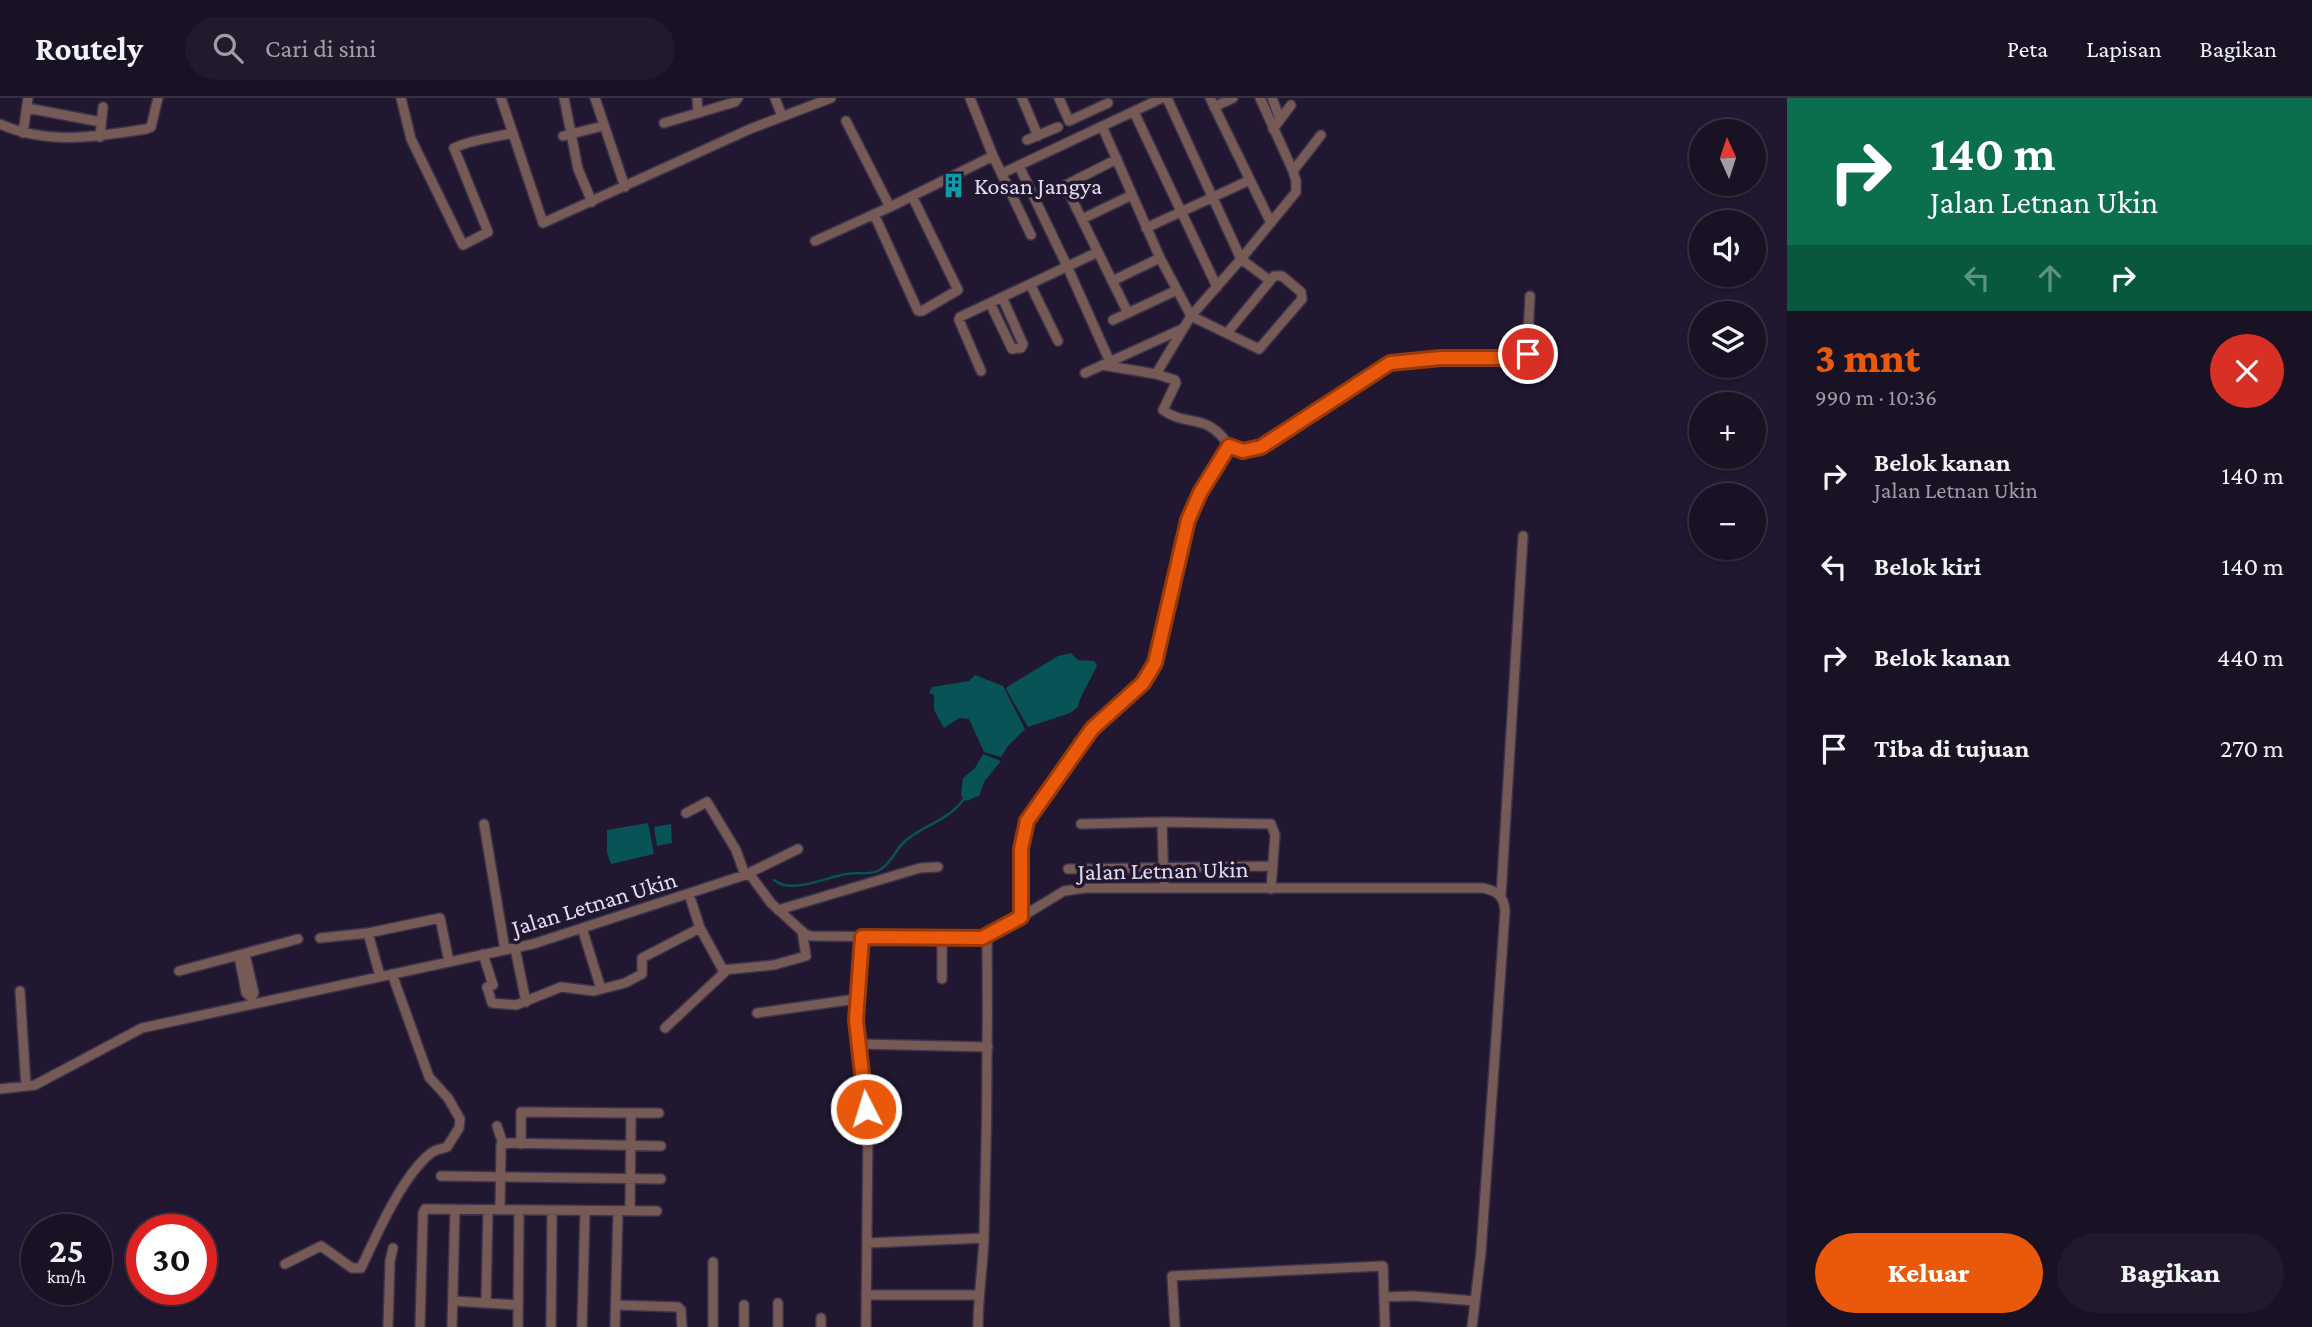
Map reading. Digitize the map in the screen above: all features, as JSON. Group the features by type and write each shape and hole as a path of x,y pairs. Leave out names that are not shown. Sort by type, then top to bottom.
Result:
{"street":[{"path":"0,124 23,133 50,137 100,137 149,128 158,98"},
{"path":"401,98 411,139 463,245 488,232 454,148 470,141 513,133"},
{"path":"501,98 542,223 782,116 831,98"},
{"path":"564,98 567,135 592,202"},
{"path":"595,98 625,187"},
{"path":"696,98 698,113"},
{"path":"664,123 736,102 738,98"},
{"path":"775,98 782,116"},
{"path":"970,98 993,156 1031,235"},
{"path":"1023,98 1038,136"},
{"path":"1059,98 1069,121 1108,103"},
{"path":"1004,172 1165,98 1241,259 1269,280"},
{"path":"1233,98 1212,103 1271,223"},
{"path":"1156,374 1191,316 1296,192 1293,171 1259,98"},
{"path":"1272,98 1280,119"},
{"path":"23,133 27,103 101,122"},
{"path":"1273,129 1292,105"},
{"path":"100,137 103,107"},
{"path":"1133,111 1217,288"},
{"path":"846,121 890,207"},
{"path":"567,135 603,126"},
{"path":"1102,126 1160,258 1191,316 1256,349 1261,348 1302,299 1301,292 1283,276 1276,275 1269,280 1227,334"},
{"path":"1027,140 1058,127"},
{"path":"1293,171 1321,135"},
{"path":"815,241 993,156"},
{"path":"1054,191 1117,159"},
{"path":"1018,166 1067,266 1106,364"},
{"path":"1146,228 1250,180"},
{"path":"1065,185 1128,313"},
{"path":"1082,219 1132,195"},
{"path":"874,214 918,311 922,312 958,290 912,196"},
{"path":"981,370 959,318 1098,252"},
{"path":"1112,281 1160,258"},
{"path":"1030,284 1058,341"},
{"path":"1113,320 1177,290"},
{"path":"1106,364 1156,374 1177,382 1163,410 1173,416 1203,422 1224,438 1229,446 1243,451 1261,447 1392,362 1441,358 1527,357 1530,296"},
{"path":"990,303 1012,349 1021,348 1023,344 1002,298"},
{"path":"1085,373 1183,328"},
{"path":"1021,917 1021,849 1027,821 1092,729 1148,677 1155,663 1188,520 1200,493 1229,446"},
{"path":"1472,1327 1481,1252 1504,924 1504,903 1501,896 1523,536"},
{"path":"665,1028 726,971 774,965 806,956 802,931 778,910 751,876 745,875 736,850 707,802 686,813"},
{"path":"1162,822 1164,887"},
{"path":"484,824 510,949 526,1002"},
{"path":"1081,824 1270,824 1275,835 1271,889"},
{"name":"Jalan Letnan Ukin","path":"0,1089 40,1083 142,1028 252,1000 510,949 745,875 798,849"},
{"path":"1068,869 1273,866"},
{"path":"778,910 920,869 938,867"},
{"name":"Jalan Letnan Ukin","path":"802,931 811,936 987,936 1068,890 1164,887 1483,888 1501,896"},
{"path":"689,894 700,928 726,971"},
{"path":"320,938 368,933 440,918 449,962"},
{"path":"582,928 601,989"},
{"path":"483,954 493,985 487,987 492,1003 516,1005 561,988 581,991 601,989 632,980 644,971 642,958 700,928"},
{"path":"368,933 380,976"},
{"path":"978,1327 978,1295 984,1238 988,1047 987,936"},
{"path":"862,937 856,999 868,1130 866,1327"},
{"path":"942,938 942,979"},
{"path":"178,971 298,939"},
{"path":"242,955 246,993 252,1000"},
{"path":"285,1264 321,1246 352,1268 361,1268 382,1225 409,1181 433,1152 447,1147 459,1128 460,1119 455,1108 429,1077 392,974"},
{"path":"20,991 26,1086"},
{"path":"757,1013 856,999"},
{"path":"860,1044 988,1047"},
{"path":"521,1144 521,1112 659,1113"},
{"path":"630,1211 631,1113"},
{"path":"497,1126 503,1144 500,1209"},
{"path":"501,1145 661,1146"},
{"path":"441,1176 661,1179"},
{"path":"420,1327 423,1213 428,1208 657,1211"},
{"path":"452,1327 455,1209"},
{"path":"486,1303 488,1210"},
{"path":"518,1327 519,1210"},
{"path":"551,1327 552,1210"},
{"path":"582,1327 584,1211"},
{"path":"615,1327 618,1211"},
{"path":"867,1242 984,1238"},
{"path":"388,1327 390,1261 393,1248"},
{"path":"713,1262 713,1327"},
{"path":"1175,1327 1172,1276 1383,1266 1385,1327"},
{"path":"866,1295 978,1295"},
{"path":"1384,1297 1414,1296 1475,1301"},
{"path":"454,1301 517,1305"},
{"path":"778,1303 778,1327"},
{"path":"616,1305 678,1307 681,1310 682,1327"},
{"path":"744,1305 744,1327"}],"shaded area":[{"path":"1071,653 1078,660 1094,661 1097,665 1078,707 1070,713 1028,727 1007,687 1058,656"},
{"path":"975,675 1003,686 1025,729 1001,757 984,752 969,719 959,718 944,728 934,710 934,695 929,693 932,687 969,681"},
{"path":"983,754 1001,761 984,782 979,796 966,801 961,796 963,778 975,768"},
{"path":"648,823 654,854 611,864 607,853 607,830"},
{"path":"671,824 672,843 657,846 654,827"}],"waterway":[{"path":"774,880 790,886 846,874 878,871 910,837 949,814 964,799"}],"place":[{"name":"Kosan Jangya","path":"954,185"}],"route":[{"path":"866,1109 856,1020 862,937 982,938 1021,917 1021,849 1027,821 1092,729 1148,677 1155,663 1188,520 1200,493 1229,446 1243,451 1261,447 1392,362 1441,358 1524,358 1528,354"}]}
